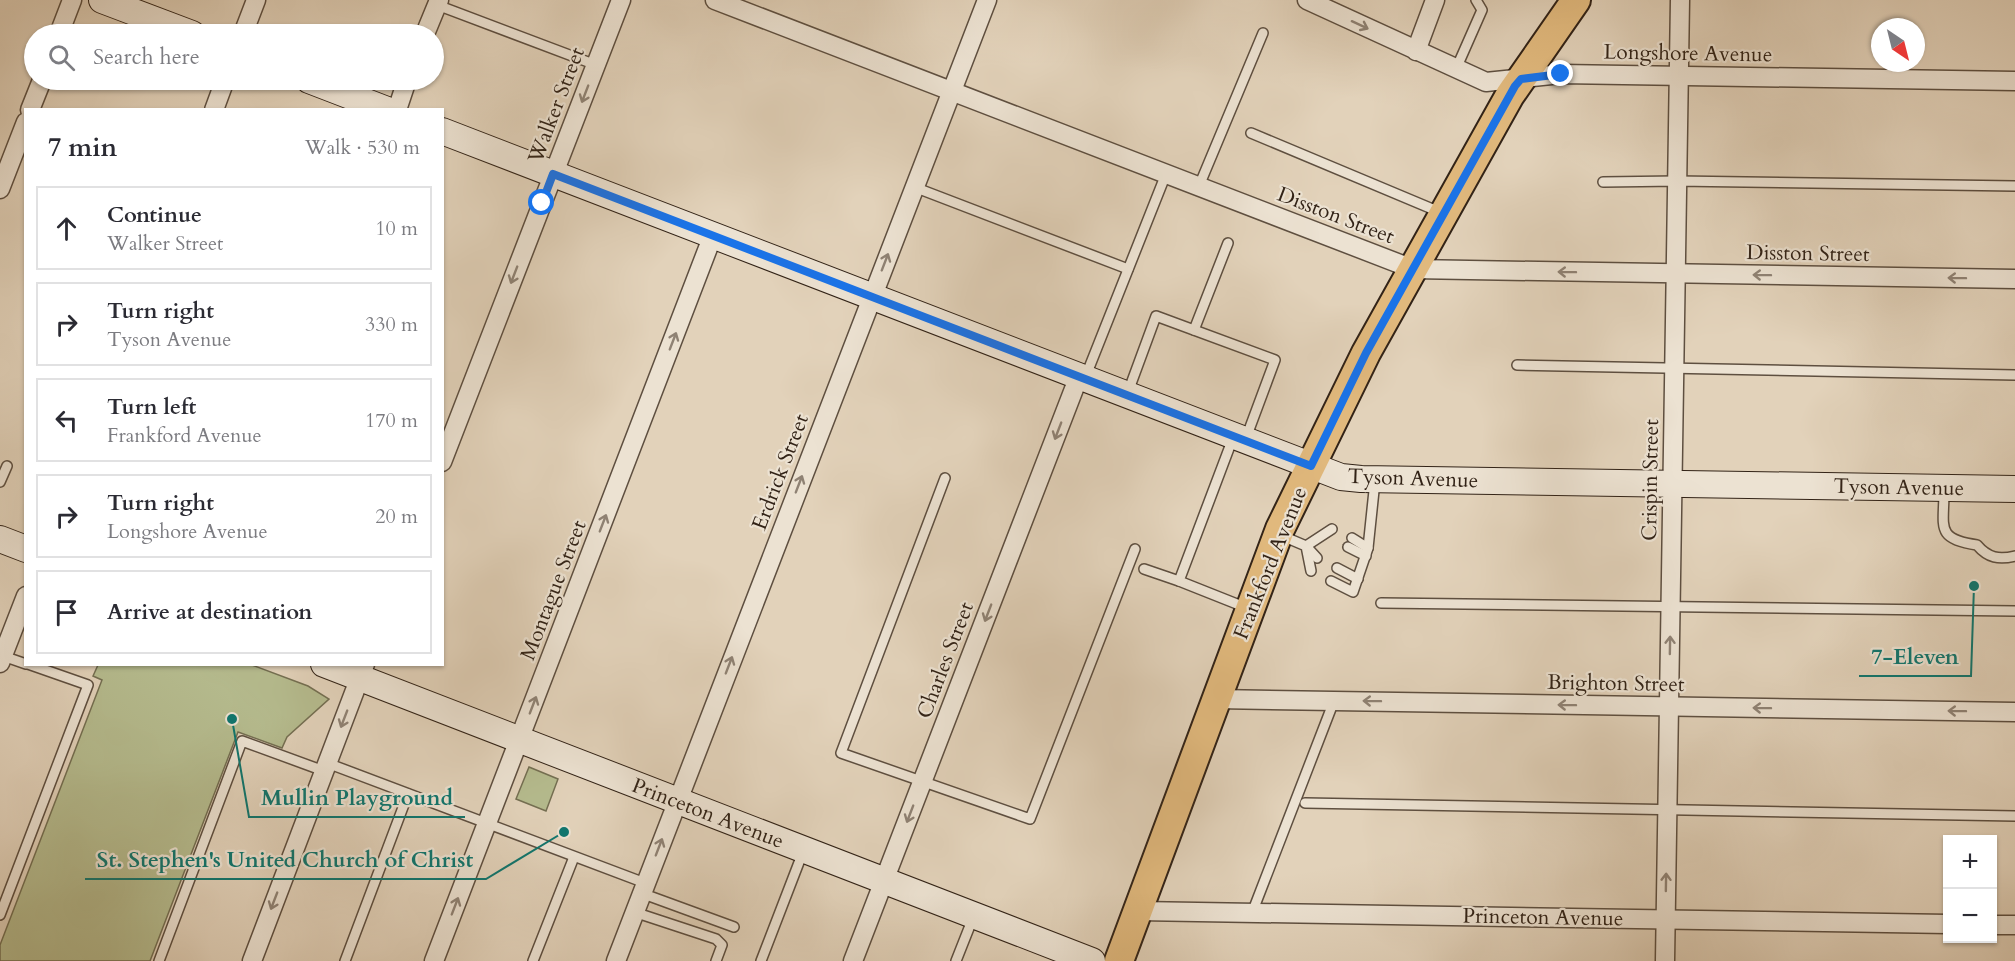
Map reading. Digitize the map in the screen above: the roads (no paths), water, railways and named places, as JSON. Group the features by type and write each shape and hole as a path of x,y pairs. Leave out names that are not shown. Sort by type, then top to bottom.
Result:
{"main road":[{"name":"Frankford Avenue","path":"1119,961 1278,534 1366,353 1521,79 1576,0"}],"street":[{"path":"63,24 72,0"},
{"path":"102,0 166,24"},
{"path":"247,24 256,0"},
{"name":"Walker Street","path":"444,457 621,0"},
{"name":"Disston Street","path":"715,0 1413,269 2015,279"},
{"name":"Erdrick Street","path":"616,961 987,0"},
{"name":"Longshore Avenue","path":"1307,0 1486,82 1561,74 2015,81"},
{"path":"1416,51 1435,0"},
{"name":"Crispin Street","path":"1665,961 1680,0"},
{"path":"429,24 438,2"},
{"path":"31,108 38,90"},
{"path":"215,108 221,90"},
{"path":"335,90 382,108"},
{"path":"398,108 404,90"},
{"path":"0,189 24,127"},
{"name":"Tyson Avenue","path":"444,132 1341,477 2015,489"},
{"name":"Montague Street","path":"434,961 713,235"},
{"name":"Charles Street","path":"853,961 1082,377"},
{"path":"0,539 24,548"},
{"path":"1,658 24,602"},
{"name":"Princeton Avenue","path":"335,666 362,671 520,739 974,915 1059,955 1092,961"},
{"path":"252,961 362,671"},
{"name":"Brighton Street","path":"1216,699 2015,712"},
{"name":"Princeton Avenue","path":"1138,911 1943,924"},
{"path":"1997,925 2015,925"}],"lane":[{"path":"1456,69 1482,10 1476,0"},
{"path":"438,2 596,65"},
{"path":"1199,186 1263,33"},
{"path":"1251,133 1444,214"},
{"path":"1082,377 1166,174"},
{"path":"1603,182 2015,186"},
{"path":"914,187 1128,269"},
{"path":"1194,330 1228,243"},
{"path":"1126,395 1156,316 1275,360 1239,438 1179,581"},
{"path":"1517,365 2015,375"},
{"path":"0,482 7,466"},
{"path":"945,478 841,753 1030,819 1135,549"},
{"path":"1331,581 1353,592 1367,552 1375,479"},
{"path":"1944,488 1944,530 1949,537 1955,541 1977,545 1984,553 1999,559 2015,556"},
{"path":"1306,546 1330,533"},
{"path":"1278,534 1306,546 1317,558"},
{"path":"1350,542 1367,552"},
{"path":"1306,546 1311,571"},
{"path":"1144,568 1250,608"},
{"path":"1337,568 1358,579"},
{"path":"1381,603 2015,610"},
{"path":"1,658 24,663"},
{"path":"0,915 88,686 33,666"},
{"path":"1252,913 1334,701"},
{"path":"159,961 242,741 408,794 574,857 734,927"},
{"path":"345,961 408,794"},
{"path":"1305,803 2015,816"},
{"path":"761,961 804,850"},
{"path":"533,961 574,857"},
{"path":"634,912 716,939 722,945 716,961"},
{"path":"956,961 974,915"}],"place":[{"name":"7-Eleven","path":"1974,586"},
{"name":"Mullin Playground","path":"232,719"},
{"name":"St. Stephen's United Church of Christ","path":"564,832"}]}
